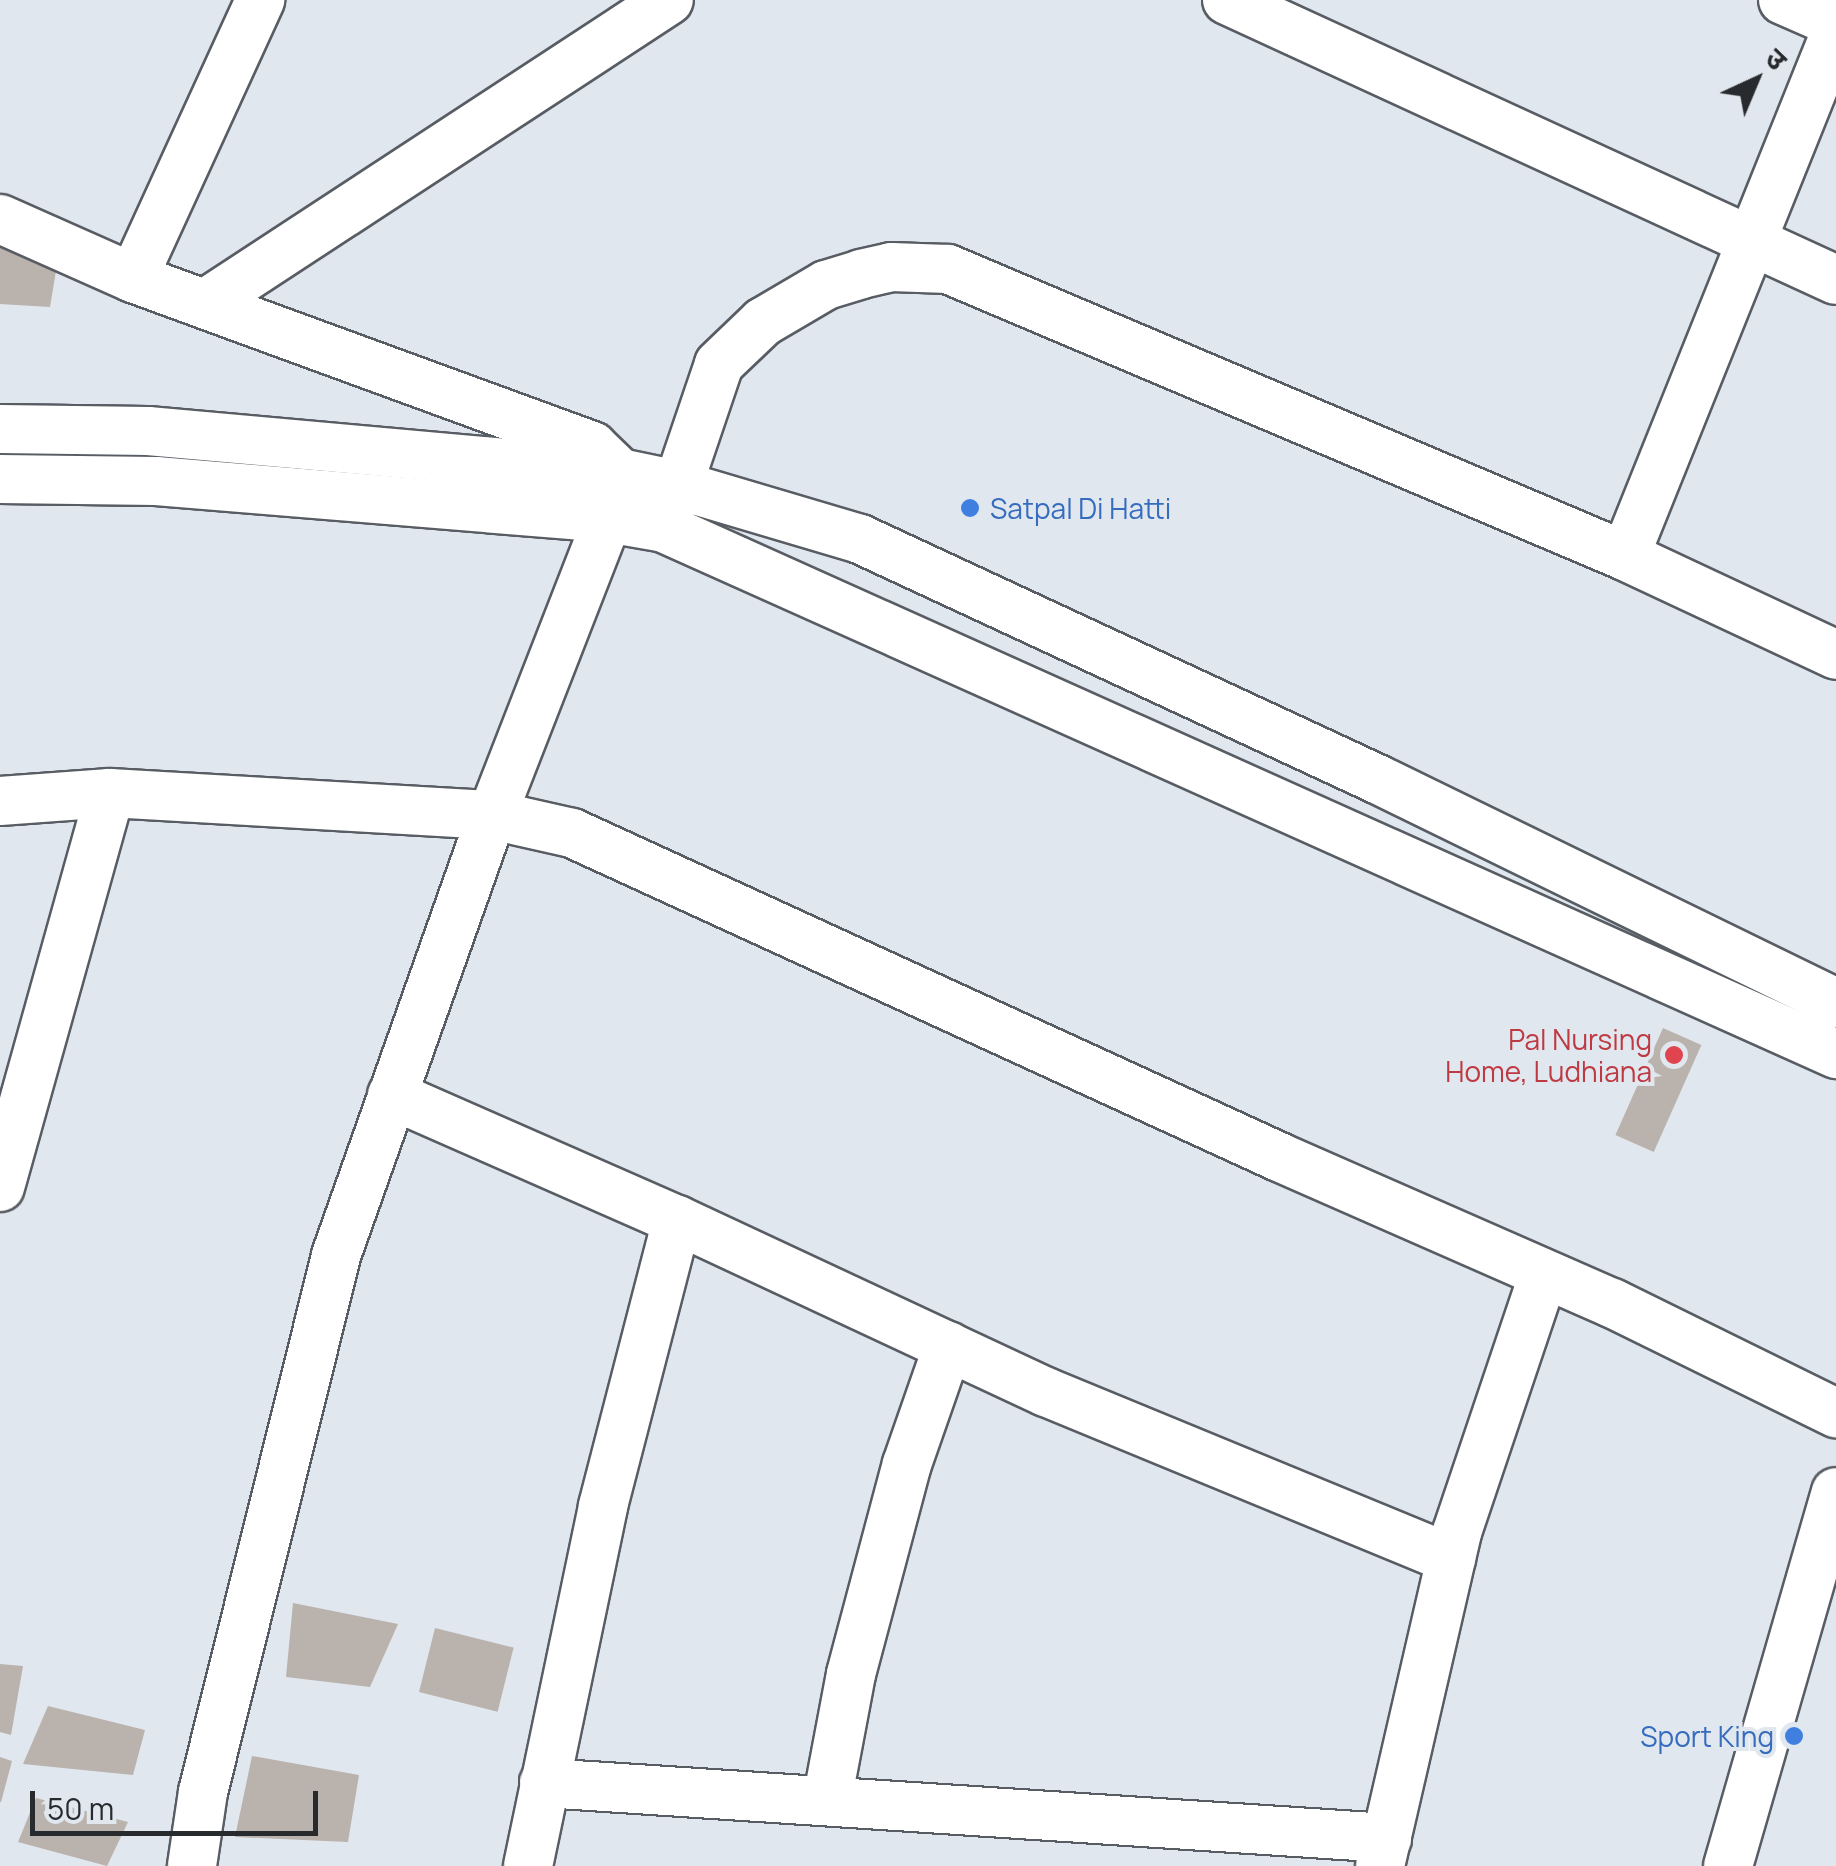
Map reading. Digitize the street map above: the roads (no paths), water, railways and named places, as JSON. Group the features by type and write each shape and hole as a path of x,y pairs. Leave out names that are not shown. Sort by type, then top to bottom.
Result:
{"street":[{"path":"133,278 260,0"},
{"path":"206,303 669,0"},
{"path":"1227,0 1836,280"},
{"path":"1624,556 1836,27 1784,0"},
{"path":"0,219 133,278 592,446 620,473 671,507 1836,1054"},
{"path":"671,507 719,364 763,322 826,285 861,274 890,266 948,269 1624,556 1836,655"},
{"path":"0,429 148,432 620,473"},
{"path":"192,1866 203,1792 336,1256 492,815 608,518 620,473"},
{"path":"0,479 156,481 608,518 671,507 860,539 1377,779 1836,1002"},
{"path":"0,1188 10,1122 110,793"},
{"path":"0,802 110,793 492,815 572,833 1543,1276 1612,1303 1836,1414"},
{"path":"392,1095 676,1220 1046,1392 1450,1558"},
{"path":"528,1866 604,1507 676,1220"},
{"path":"544,1783 826,1801 1383,1852 1450,1558 1543,1276"},
{"path":"826,1801 856,1655 907,1464 948,1346"},
{"path":"1728,1866 1836,1492"}],"place":[{"name":"Satpal Di Hatti","path":"970,508"},
{"name":"Pal Nursing Home, Ludhiana","path":"1674,1055"},
{"name":"Sport King","path":"1794,1736"}]}
